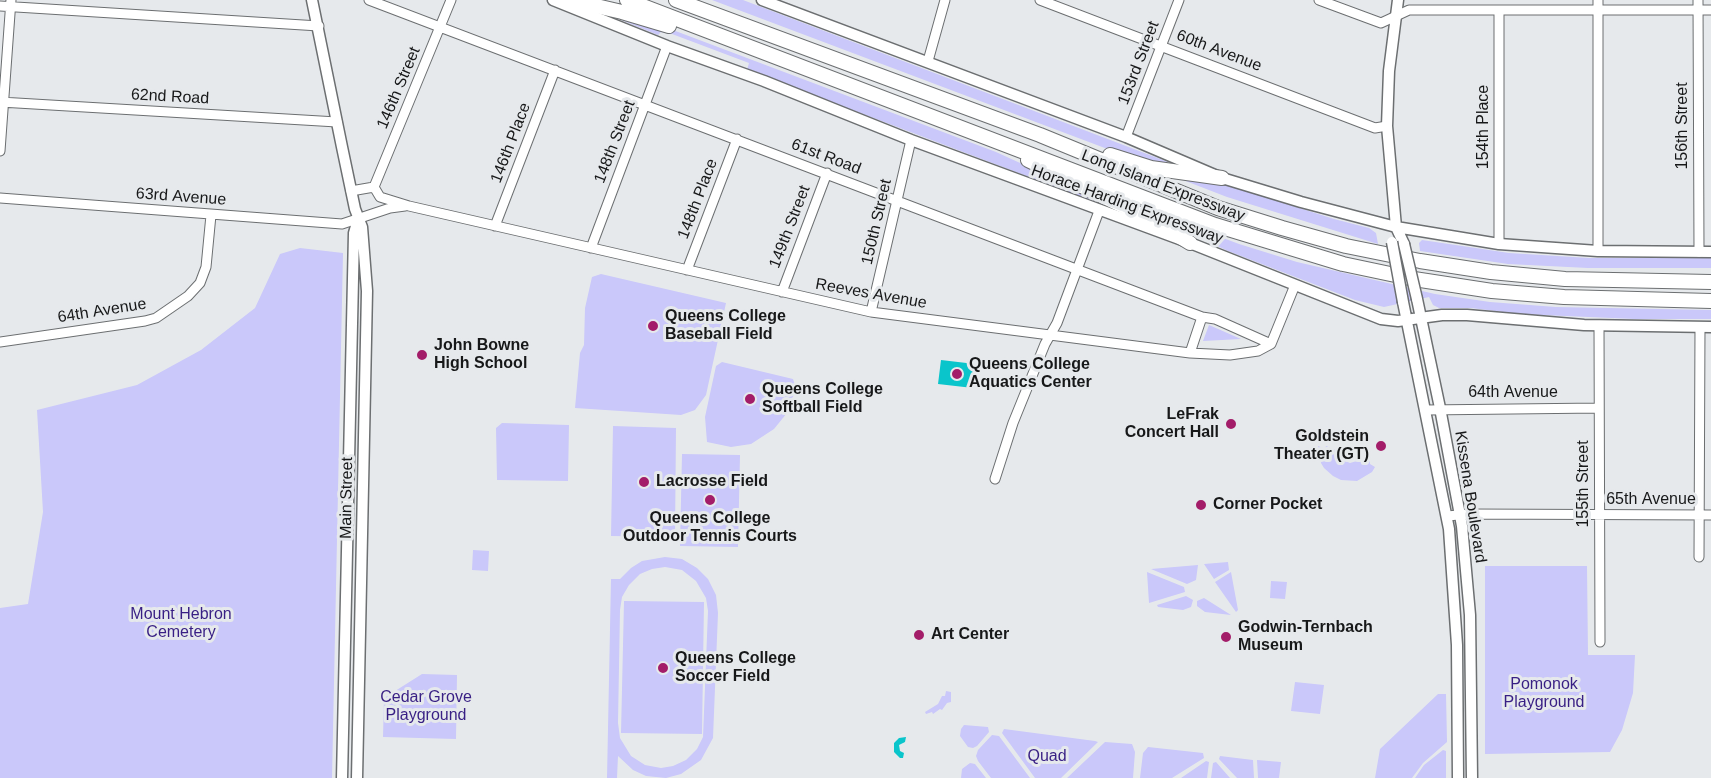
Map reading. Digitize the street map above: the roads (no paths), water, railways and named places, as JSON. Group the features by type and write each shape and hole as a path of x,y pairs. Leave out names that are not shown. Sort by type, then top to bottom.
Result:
{"highway":[{"path":"570,0 745,45"},
{"name":"Long Island Expressway","path":"627,0 1215,225 1277,246 1343,264 1414,279 1492,291 1564,297 1711,301"},
{"name":"Long Island Expressway","path":"676,0 1040,135 1218,208 1346,246 1491,272 1565,279 1711,282"},
{"path":"700,0 747,27"},
{"path":"1040,135 1151,168 1222,178"},
{"path":"987,136 1034,164 1154,221 1190,243"}],"main road":[{"name":"Main Street","path":"312,0 351,191 363,233 367,291 357,778"},
{"name":"Horace Harding Expressway","path":"553,0 911,140 1190,243 1381,319 1407,320 1467,315 1517,321 1599,326 1705,327"},
{"path":"762,0 1126,137 1222,178 1301,202 1396,227 1499,244 1599,251 1711,252"},
{"name":"Kissena Boulevard","path":"1398,0 1389,71 1387,126 1396,227 1392,242 1447,516 1456,617 1458,778"},
{"name":"Main Street","path":"342,778 354,233 358,219"},
{"name":"Kissena Boulevard","path":"1396,227 1404,244 1417,300 1460,515 1470,615 1472,778"}],"street":[{"name":"61st Road","path":"369,0 1202,317 1215,319 1271,344"},
{"name":"146th Street","path":"374,187 451,0"},
{"path":"928,61 945,0"},
{"name":"60th Avenue","path":"1040,0 1374,128 1387,126"},
{"name":"153rd Street","path":"1126,137 1179,0"},
{"path":"1319,0 1380,23 1409,10 1499,10 1598,5 1698,5 1711,10"},
{"path":"0,151 11,3"},
{"path":"0,6 11,3 319,26"},
{"path":"1598,5 1599,251"},
{"name":"156th Street","path":"1698,5 1699,252"},
{"name":"154th Place","path":"1499,10 1499,244"},
{"name":"148th Street","path":"591,248 667,46"},
{"name":"146th Place","path":"495,226 555,69"},
{"name":"62nd Road","path":"2,102 337,123"},
{"name":"148th Place","path":"687,270 737,139"},
{"name":"150th Street","path":"871,312 911,140"},
{"name":"149th Street","path":"782,292 827,173"},
{"path":"351,191 374,187"},
{"name":"Reeves Avenue","path":"374,187 380,197 409,206 871,312 1190,353 1230,355 1258,351 1271,344"},
{"name":"63rd Avenue","path":"0,198 342,224 358,219"},
{"name":"Reeves Avenue","path":"358,219 390,208 409,206"},
{"path":"995,479 1013,423 1099,211"},
{"name":"64th Avenue","path":"0,342 156,318 188,296 200,283 206,267 210,214"},
{"path":"1271,344 1295,285"},
{"path":"1190,353 1202,317"},
{"name":"155th Street","path":"1599,326 1600,642"},
{"path":"1699,557 1705,327"},
{"name":"64th Avenue","path":"1426,410 1440,408 1599,408"},
{"name":"65th Avenue","path":"1447,516 1711,515"}],"place":[{"name":"Queens College Baseball Field","path":"653,326"},
{"name":"John Bowne High School","path":"422,355"},
{"name":"Queens College Aquatics Center","path":"957,374"},
{"name":"Queens College Softball Field","path":"750,399"},
{"name":"LeFrak Concert Hall","path":"1231,424"},
{"name":"Goldstein Theater (GT)","path":"1381,446"},
{"name":"Lacrosse Field","path":"644,482"},
{"name":"Queens College Outdoor Tennis Courts","path":"710,500"},
{"name":"Corner Pocket","path":"1201,505"},
{"name":"Art Center","path":"919,635"},
{"name":"Godwin-Ternbach Museum","path":"1226,637"},
{"name":"Queens College Soccer Field","path":"663,668"}],"park label":[{"name":"Mount Hebron Cemetery","path":"181,624"},
{"name":"Pomonok Playground","path":"1544,694"},
{"name":"Cedar Grove Playground","path":"426,707"},
{"name":"Quad","path":"1047,757"}]}
